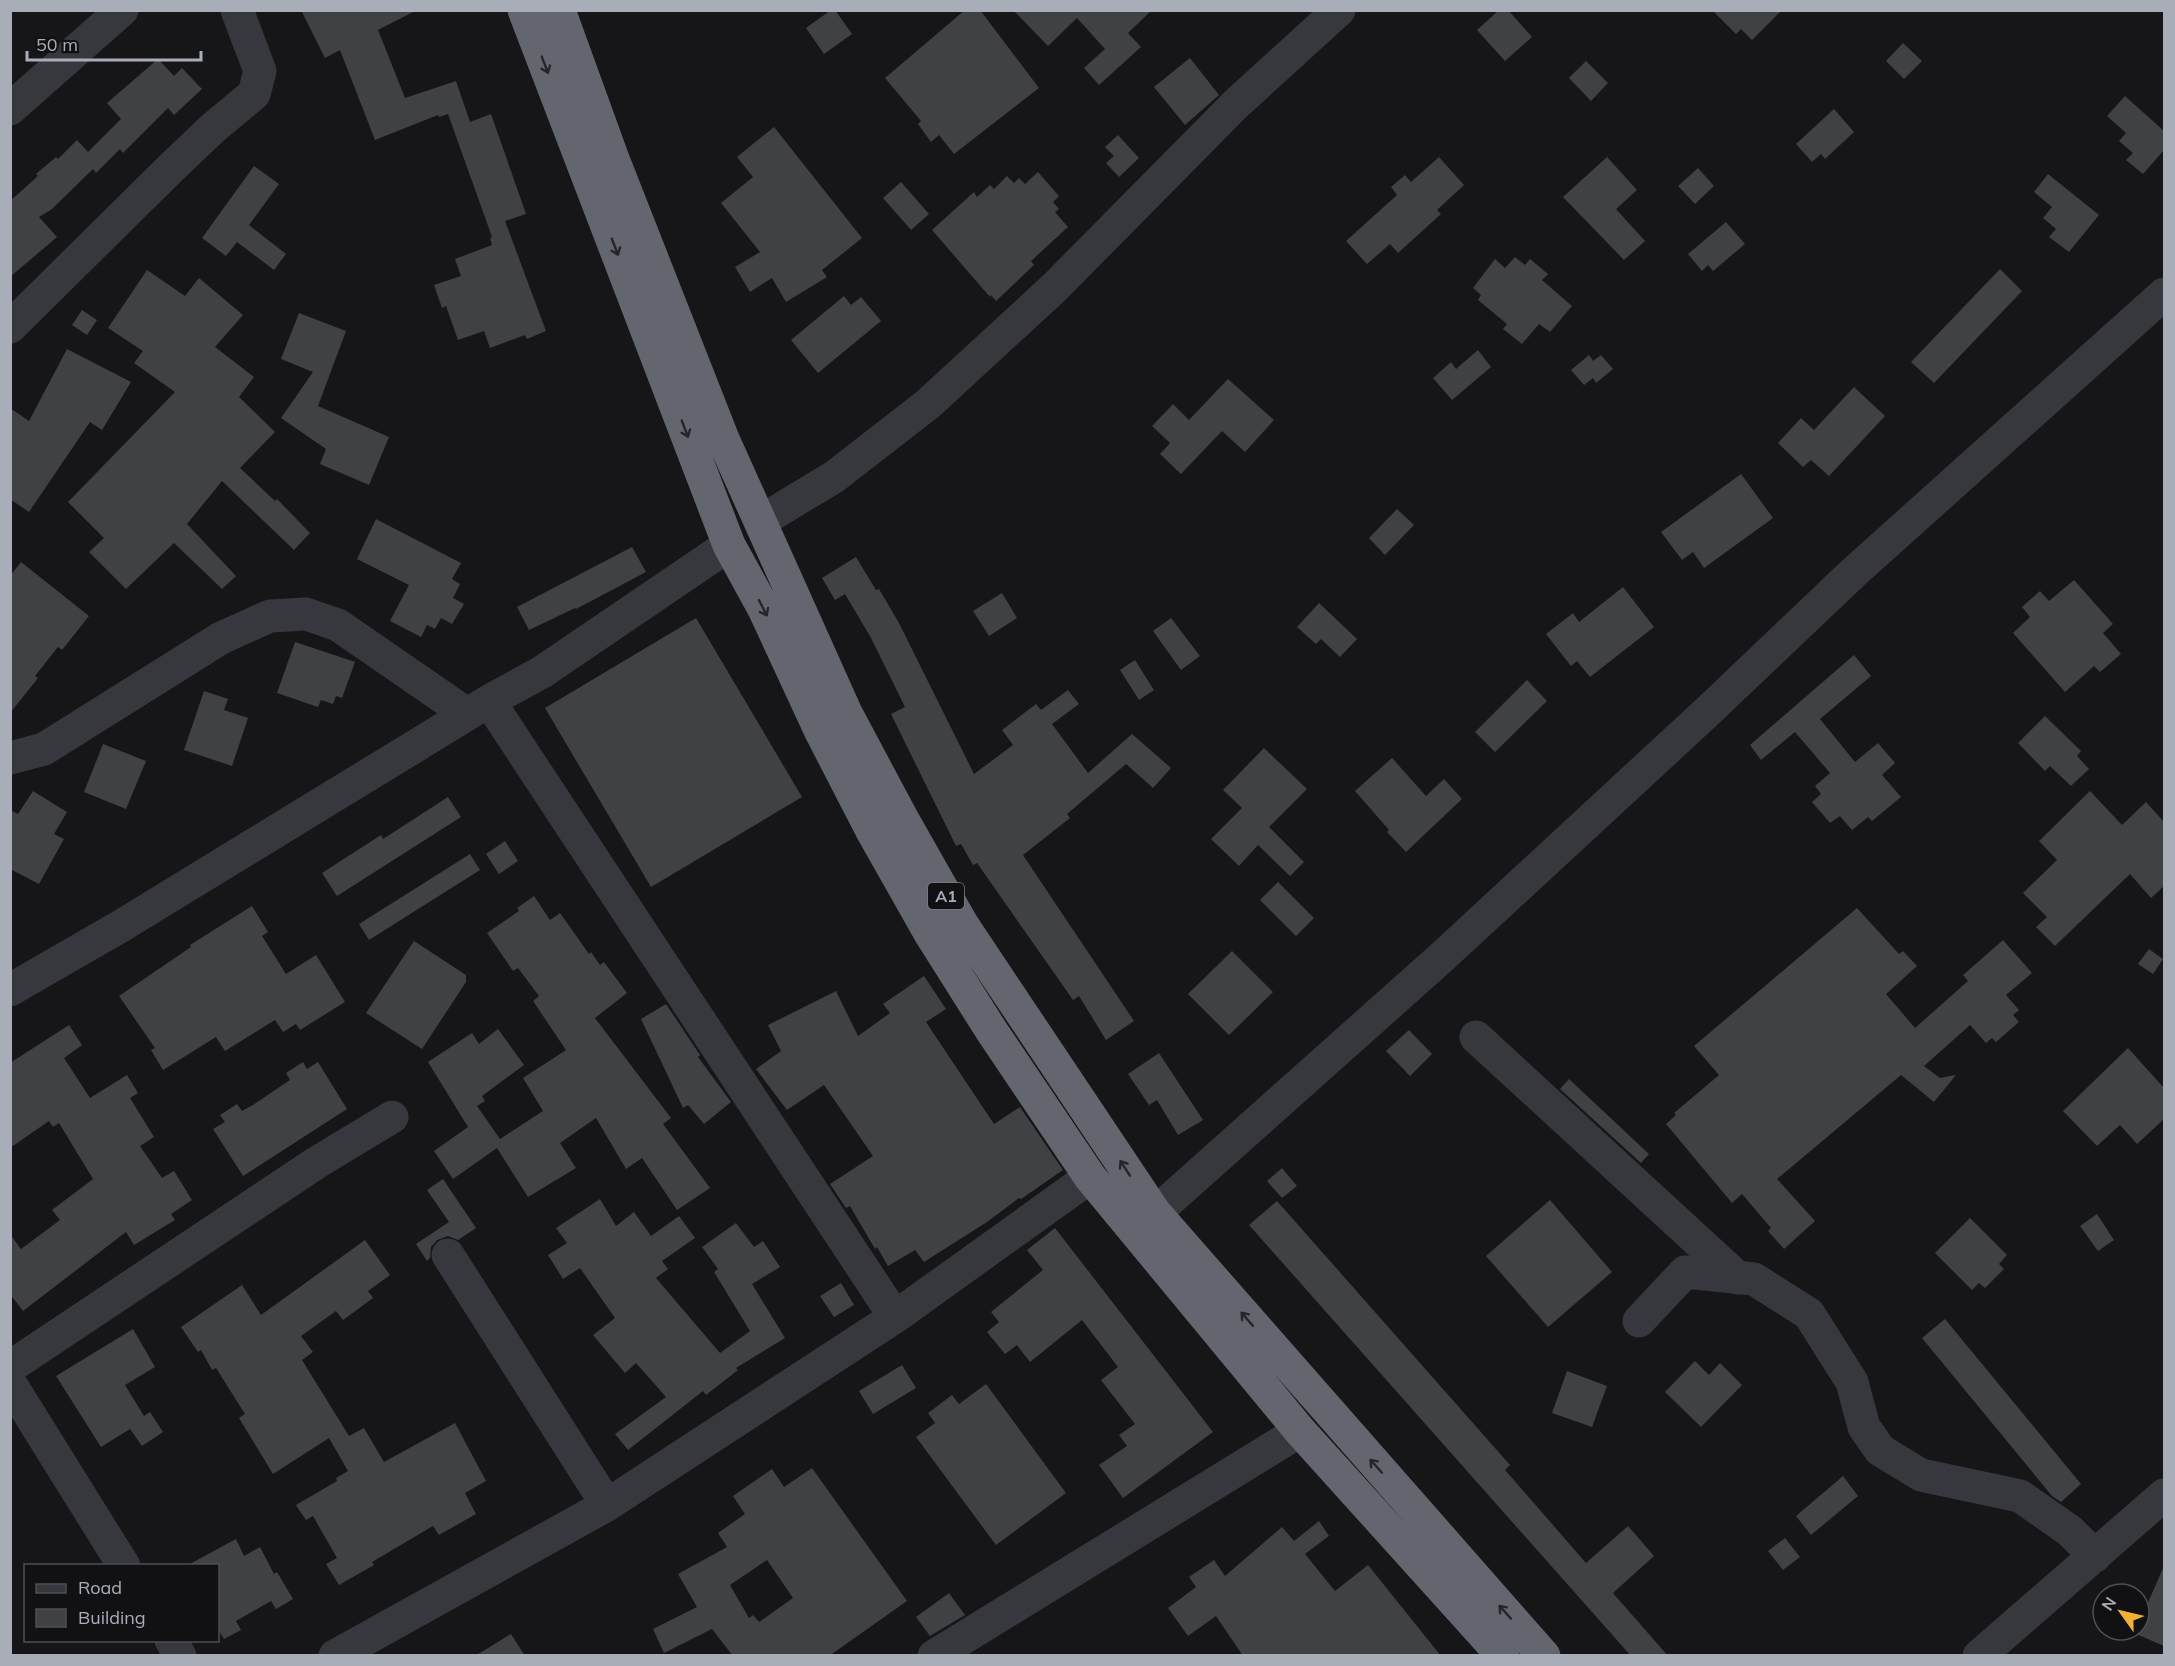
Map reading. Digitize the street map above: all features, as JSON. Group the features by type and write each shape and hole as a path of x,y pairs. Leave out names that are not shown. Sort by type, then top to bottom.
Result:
{"highway":[{"name":"A1","path":"524,10 729,545 764,609 826,742 871,829 921,916 991,1030 1090,1177 1300,1431 1503,1656"},
{"name":"A1","path":"559,10 723,440 846,713 962,924 1155,1213 1544,1656"}],"street":[{"path":"10,109 122,10"},
{"path":"10,327 171,167 254,94 260,71 237,10"},
{"path":"761,521 834,477 928,404 1054,288 1236,104 1339,10"},
{"path":"1155,1213 1450,949 1707,712 1852,574 2164,294"},
{"path":"10,990 120,926 478,708 542,672 729,545"},
{"path":"10,758 44,749 221,638 270,616 306,614 338,625 478,708 895,1317"},
{"path":"1476,1037 1738,1278"},
{"path":"10,1367 316,1163 392,1117"},
{"path":"334,1656 607,1505 895,1317 1090,1177"},
{"path":"447,1255 607,1505"},
{"path":"1639,1321 1685,1272 1754,1279 1809,1314 1852,1382 1864,1427 1880,1450 1921,1475 2020,1496 2070,1531 2095,1556"},
{"path":"10,1383 123,1564"},
{"path":"934,1656 1300,1431"},
{"path":"1979,1656 2164,1495"},
{"path":"172,1642 180,1656"}],"building":[{"path":"301,10 417,10 378,30 405,98 456,81 470,122 491,114 526,214 505,221 546,331 527,339 525,335 490,348 484,331 458,340 446,306 442,308 434,285 461,276 455,259 492,245 490,238 492,237 448,114 439,117 438,115 375,140 340,50 325,58"},
{"path":"831,10 835,10 852,34 824,54 806,28"},
{"path":"965,10 980,10 1039,88 954,154 939,135 931,142 918,124 921,121 885,78"},
{"path":"1013,10 1152,10 1128,33 1141,47 1099,85 1084,68 1105,49 1077,18 1048,46"},
{"path":"1499,10 1508,10 1532,37 1505,61 1477,30"},
{"path":"1712,10 1782,10 1752,40 1741,29 1736,34"},
{"path":"1903,43 1922,61 1904,79 1886,61"},
{"path":"1190,58 1219,95 1185,125 1154,87"},
{"path":"158,59 174,76 182,68 202,89 174,115 168,108 123,153 120,149 96,173 93,169 52,209 39,217 57,237 10,277 10,201 38,176 36,174 56,157 58,159 77,140 88,152 121,119 107,103"},
{"path":"1586,61 1608,83 1591,101 1569,78"},
{"path":"2125,96 2164,131 2164,150 2143,174 2126,160 2133,153 2119,141 2126,133 2107,116"},
{"path":"1834,109 1854,132 1825,159 1821,154 1812,162 1796,144"},
{"path":"774,127 862,238 822,270 827,277 786,302 772,278 750,292 735,267 760,252 721,203 753,177 737,157"},
{"path":"1118,135 1139,158 1119,177 1106,163 1114,156 1105,147"},
{"path":"1439,157 1464,185 1437,210 1441,214 1398,253 1390,244 1367,264 1346,241 1397,195 1391,187 1405,175 1411,182"},
{"path":"1607,157 1637,190 1616,209 1645,241 1624,260 1563,197"},
{"path":"254,166 279,184 249,225 286,254 274,270 237,242 226,256 202,238"},
{"path":"1698,168 1714,186 1695,204 1678,186"},
{"path":"1038,172 1059,196 1053,202 1059,209 1055,212 1068,227 1031,261 1034,265 996,301 932,230 974,192 977,197 990,185 994,189 1007,176 1014,183 1019,178 1025,184"},
{"path":"2048,174 2099,215 2069,252 2049,237 2056,229 2043,218 2052,207 2034,192"},
{"path":"901,182 929,214 911,230 883,198"},
{"path":"1726,222 1745,244 1713,271 1708,265 1702,271 1688,254"},
{"path":"1515,257 1525,265 1530,259 1548,274 1542,280 1572,306 1550,332 1539,324 1522,344 1503,329 1507,324 1478,300 1481,295 1473,288 1495,259 1505,268"},
{"path":"2000,269 2022,291 1934,383 1911,362"},
{"path":"147,270 185,296 199,278 243,315 215,347 254,377 239,397 275,432 240,468 275,501 277,499 310,533 294,550 222,481 187,524 236,576 222,589 174,543 126,589 89,552 104,538 68,502 175,392 134,363 143,351 108,328"},
{"path":"844,296 851,305 861,297 881,321 818,373 791,340"},
{"path":"82,310 97,320 87,335 72,325"},
{"path":"299,313 346,331 318,406 389,437 369,485 320,464 326,449 281,418 313,372 281,359"},
{"path":"67,349 131,382 102,430 90,422 29,512 10,499 10,408 29,421"},
{"path":"1478,350 1491,367 1452,400 1433,378 1451,362 1456,369"},
{"path":"1589,355 1593,361 1601,355 1613,369 1596,383 1593,378 1584,385 1571,370"},
{"path":"1228,379 1274,420 1245,452 1222,431 1181,474 1160,454 1170,443 1152,426 1173,404 1189,420"},
{"path":"1854,387 1885,416 1829,476 1811,460 1803,467 1778,443 1801,418 1814,430"},
{"path":"1741,474 1773,518 1704,568 1693,552 1682,560 1661,532"},
{"path":"1397,509 1414,525 1385,555 1369,538"},
{"path":"376,519 461,563 452,579 460,584 453,598 464,604 452,624 441,618 435,629 427,625 421,637 390,621 409,585 357,559"},
{"path":"632,547 646,572 576,609 529,630 517,607"},
{"path":"856,557 876,590 879,589 899,623 974,774 1013,745 1002,730 1036,704 1041,710 1068,690 1079,704 1052,724 1088,773 1132,734 1171,768 1153,788 1126,764 1067,814 1070,818 1023,855 1134,1021 1106,1040 1079,996 1073,1000 977,863 973,865 961,844 956,846 891,714 905,707 871,638 845,594 835,600 822,578"},
{"path":"21,562 89,616 62,650 58,647 35,676 38,678 10,713 10,576"},
{"path":"2074,580 2113,624 2103,633 2121,654 2100,672 2094,666 2065,692 2013,633 2030,617 2022,607 2040,591 2049,601"},
{"path":"1623,587 1654,627 1590,677 1577,661 1571,666 1546,634 1573,613 1579,622"},
{"path":"1002,593 1017,618 989,636 973,611"},
{"path":"1319,603 1357,639 1340,657 1321,639 1316,644 1297,627"},
{"path":"696,618 802,797 651,887 545,708"},
{"path":"1171,618 1200,656 1181,670 1153,631"},
{"path":"295,642 355,662 342,698 336,696 333,704 321,700 318,707 277,693"},
{"path":"1854,655 1871,676 1820,719 1855,762 1878,743 1895,763 1882,775 1901,797 1872,821 1868,817 1852,830 1840,816 1830,823 1812,802 1821,794 1815,786 1830,773 1795,732 1761,760 1750,745"},
{"path":"1135,660 1154,690 1139,700 1120,670"},
{"path":"1527,680 1547,701 1495,752 1475,732"},
{"path":"204,691 228,699 224,710 248,718 232,766 184,750"},
{"path":"2045,716 2081,751 2077,756 2089,769 2071,786 2050,766 2045,771 2018,743"},
{"path":"103,744 146,761 126,809 84,792"},
{"path":"1264,748 1307,789 1269,827 1304,862 1290,876 1258,845 1239,866 1211,839 1242,808 1223,790"},
{"path":"1392,758 1426,796 1444,779 1462,799 1406,852 1355,791"},
{"path":"33,791 67,812 54,834 64,839 39,884 10,869 10,810 18,814"},
{"path":"2090,791 2122,825 2146,802 2164,822 2164,886 2151,898 2130,874 2055,946 2036,927 2047,917 2023,893 2057,860 2039,841"},
{"path":"448,797 461,817 337,896 322,873 381,835 383,839"},
{"path":"505,841 518,861 499,874 486,854"},
{"path":"470,854 480,870 369,940 359,924"},
{"path":"1278,882 1314,918 1296,936 1260,900"},
{"path":"534,896 550,920 560,913 589,954 591,952 600,965 604,962 627,993 595,1018 671,1118 663,1124 710,1188 677,1210 642,1158 626,1169 596,1118 560,1143 576,1168 528,1197 497,1148 453,1179 434,1151 468,1127 428,1062 472,1033 479,1044 498,1029 524,1065 482,1096 485,1101 477,1106 500,1139 543,1111 523,1078 566,1050 533,1001 539,996 518,968 513,971 487,933 519,911 517,908"},
{"path":"252,906 268,932 262,936 286,974 316,955 345,1002 300,1030 296,1024 283,1032 275,1020 225,1051 216,1037 163,1070 151,1050 155,1048 119,996 191,947 190,945"},
{"path":"1857,908 1899,954 1903,951 1917,966 1886,994 1915,1028 1968,981 1963,975 2003,940 2032,973 2006,995 2019,1010 2013,1015 2019,1022 1996,1042 1992,1038 1986,1043 1970,1025 1924,1066 1940,1078 1956,1075 1934,1102 1901,1075 1777,1179 1815,1221 1784,1249 1768,1231 1771,1228 1742,1194 1732,1203 1666,1124 1676,1115 1674,1113 1719,1075 1694,1046"},
{"path":"414,941 466,975 466,982 422,1049 366,1013"},
{"path":"2149,949 2163,959 2153,974 2138,964"},
{"path":"1232,951 1273,992 1229,1035 1188,994"},
{"path":"924,976 946,1009 926,1022 994,1124 1020,1107 1063,1170 924,1262 915,1250 888,1266 877,1247 875,1249 850,1206 846,1208 830,1184 873,1156 824,1085 787,1110 756,1069 781,1051 768,1025 836,991 858,1036 890,1013 883,1004"},
{"path":"666,1004 700,1055 698,1057 731,1102 704,1124 688,1105 683,1108 641,1019"},
{"path":"69,1025 82,1045 64,1058 90,1098 127,1075 138,1093 130,1098 154,1137 140,1146 162,1178 174,1171 192,1200 171,1214 175,1220 134,1245 126,1232 23,1311 10,1294 10,1234 21,1249 60,1220 52,1210 93,1179 59,1123 53,1127 49,1121 10,1148 10,1063"},
{"path":"1409,1030 1432,1054 1410,1076 1386,1051"},
{"path":"2128,1048 2164,1088 2164,1119 2137,1144 2120,1125 2097,1146 2063,1111"},
{"path":"1159,1053 1203,1120 1178,1135 1157,1100 1149,1105 1128,1074"},
{"path":"303,1062 307,1069 318,1062 347,1109 243,1176 213,1129 225,1122 220,1115 237,1104 242,1111 253,1105 290,1080 286,1073"},
{"path":"1569,1079 1649,1154 1641,1163 1560,1089"},
{"path":"1282,1168 1297,1186 1282,1198 1267,1181"},
{"path":"443,1179 476,1228 458,1240 448,1236 437,1240 431,1247 430,1258 427,1261 416,1244 449,1222 427,1190"},
{"path":"600,1199 616,1226 634,1212 651,1236 679,1216 695,1238 662,1261 668,1269 656,1278 720,1353 750,1331 714,1272 718,1269 702,1247 736,1223 754,1247 763,1241 780,1267 752,1284 785,1338 736,1368 738,1370 706,1395 703,1391 628,1450 615,1434 666,1397 636,1363 625,1373 593,1335 615,1318 580,1268 563,1279 548,1255 567,1243 556,1228"},
{"path":"1550,1200 1612,1272 1548,1327 1486,1256"},
{"path":"1277,1201 1510,1465 1505,1470 1586,1563 1628,1526 1654,1556 1613,1593 1668,1656 1631,1656 1249,1225"},
{"path":"2097,1214 2114,1240 2098,1251 2080,1226"},
{"path":"1970,1218 2007,1255 1999,1264 2004,1269 1985,1288 1979,1283 1972,1290 1935,1253"},
{"path":"1055,1228 1213,1432 1123,1498 1099,1465 1127,1446 1119,1435 1135,1424 1101,1380 1118,1367 1082,1320 1030,1362 1017,1345 1005,1354 987,1332 999,1322 991,1312 1043,1270 1027,1250"},
{"path":"365,1240 390,1275 368,1291 373,1298 343,1320 336,1311 301,1336 313,1352 302,1360 349,1436 364,1428 384,1462 455,1423 486,1481 465,1493 476,1514 439,1535 433,1526 372,1562 374,1565 339,1585 326,1564 337,1558 313,1516 306,1520 296,1505 337,1481 336,1478 348,1471 329,1438 273,1474 239,1418 245,1414 216,1368 212,1370 201,1350 198,1352 181,1327 242,1285 261,1315"},
{"path":"841,1283 854,1305 834,1317 820,1296"},
{"path":"1945,1319 2081,1484 2061,1502 2052,1496 1922,1338"},
{"path":"133,1329 155,1367 125,1385 144,1416 150,1412 163,1432 142,1446 130,1429 101,1447 56,1376"},
{"path":"1695,1361 1709,1375 1720,1363 1742,1385 1701,1427 1665,1392"},
{"path":"902,1365 916,1388 873,1414 859,1391"},
{"path":"1567,1371 1607,1386 1592,1427 1552,1413"},
{"path":"986,1384 1066,1493 996,1545 916,1437 935,1423 928,1413 952,1395 959,1404"},
{"path":"812,1468 907,1601 829,1656 733,1656 712,1629 664,1653 653,1629 697,1607 678,1574 727,1547 718,1533 745,1514 733,1496 772,1469 784,1487","holes":["767,1560 793,1598 759,1622 753,1615 749,1618 730,1585"]},
{"path":"1843,1476 1858,1496 1811,1535 1796,1516"},
{"path":"1319,1521 1329,1536 1305,1554 1335,1591 1368,1565 1441,1656 1243,1656 1216,1616 1188,1636 1168,1608 1196,1587 1189,1577 1214,1560 1225,1576 1282,1527 1294,1541"},
{"path":"1785,1538 1800,1557 1783,1570 1768,1551"},
{"path":"236,1539 244,1556 260,1547 274,1574 277,1572 293,1599 276,1609 271,1601 236,1621 241,1630 224,1639 219,1631 219,1564 190,1564"},
{"path":"2164,1566 2164,1646 2151,1640 2151,1596"},
{"path":"949,1593 965,1615 930,1636 916,1617"},
{"path":"511,1634 525,1656 475,1656"}]}
